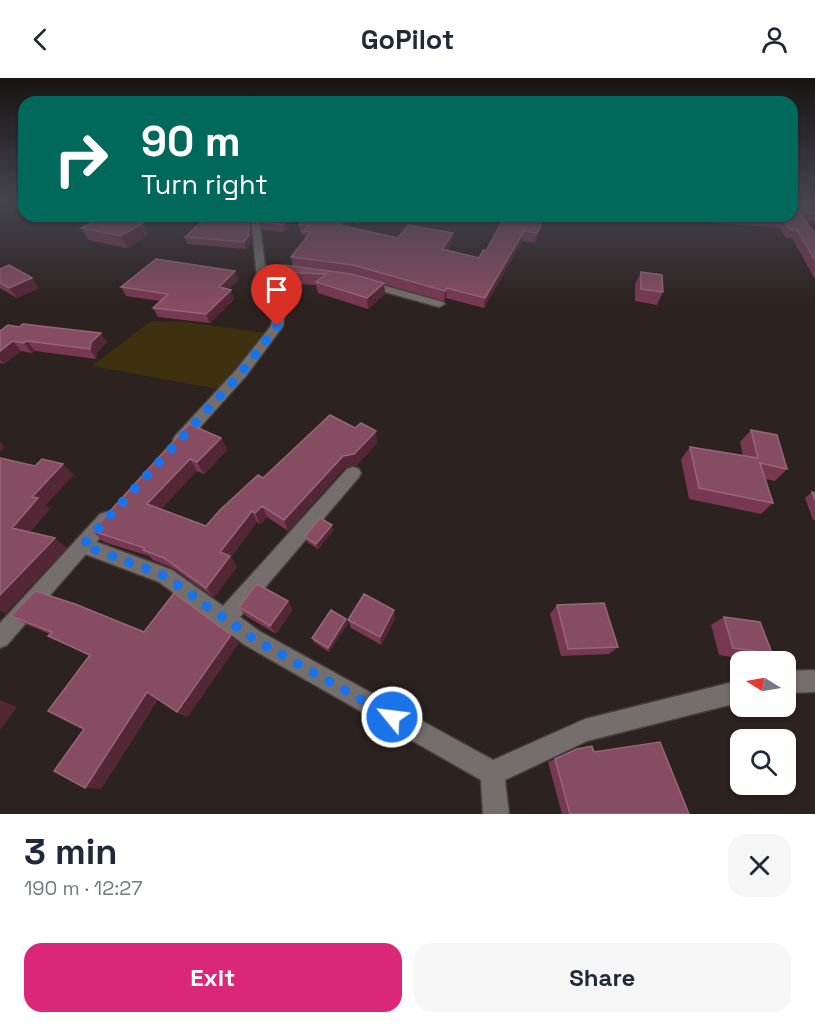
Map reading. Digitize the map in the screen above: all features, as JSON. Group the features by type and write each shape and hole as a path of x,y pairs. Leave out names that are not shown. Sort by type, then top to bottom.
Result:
{"street":[{"path":"173,448 241,373 277,326 279,311 264,300 257,233"},
{"path":"260,268 307,273"},
{"path":"354,280 439,303"},
{"path":"225,620 353,473"},
{"path":"0,638 113,512"},
{"path":"83,545 165,576 252,638 492,773"},
{"path":"796,682 815,681"},
{"path":"492,773 585,730 730,694"},
{"path":"492,773 496,814"}],"shaded area":[{"path":"151,321 187,322 264,333 218,389 92,366"}],"building":[{"path":"108,233 125,233 121,236"},
{"path":"189,233 249,235 244,242 185,237"},
{"path":"310,233 377,233 398,238 402,233 453,233 442,249 479,258 483,250 486,251 496,233 523,233 485,298 447,288 445,291 353,265 291,257"},
{"path":"799,233 815,233 815,260"},
{"path":"156,259 235,271 219,287 231,290 206,314 153,308 168,294 121,287"},
{"path":"9,265 32,278 9,288 0,283 0,269"},
{"path":"284,265 351,274 384,283 367,298 316,282 326,274 278,272"},
{"path":"641,272 662,275 663,292 641,289"},
{"path":"23,324 101,333 91,342 90,349 13,341 0,351 0,331 8,325 19,327"},
{"path":"330,415 355,428 361,423 376,431 354,454 343,456 284,520 262,506 255,513 252,511 220,552 230,556 206,588 164,558 143,550 145,548 92,531 189,424 221,438 197,462 190,459 147,504 206,526 258,475 263,478"},
{"path":"751,430 777,435 787,469 760,463 773,503 699,488 690,447 758,458"},
{"path":"0,458 35,466 42,459 63,464 32,497 38,498 12,528 55,538 0,595"},
{"path":"320,518 332,525 316,544 305,537"},
{"path":"257,584 288,601 270,626 239,607"},
{"path":"35,591 75,604 144,632 174,593 231,635 177,712 147,692 85,788 54,771 84,729 48,711 90,655 48,636 52,632 11,616"},
{"path":"364,594 394,610 380,637 348,620"},
{"path":"604,603 618,647 568,649 557,605"},
{"path":"331,610 346,619 328,648 312,638"},
{"path":"724,617 760,622 771,651 756,651 733,648"},
{"path":"660,742 689,814 570,814 555,759 577,749 592,746 594,752"}],"route":[{"path":"277,326 241,373 83,545 165,576 252,638 392,717"}]}
